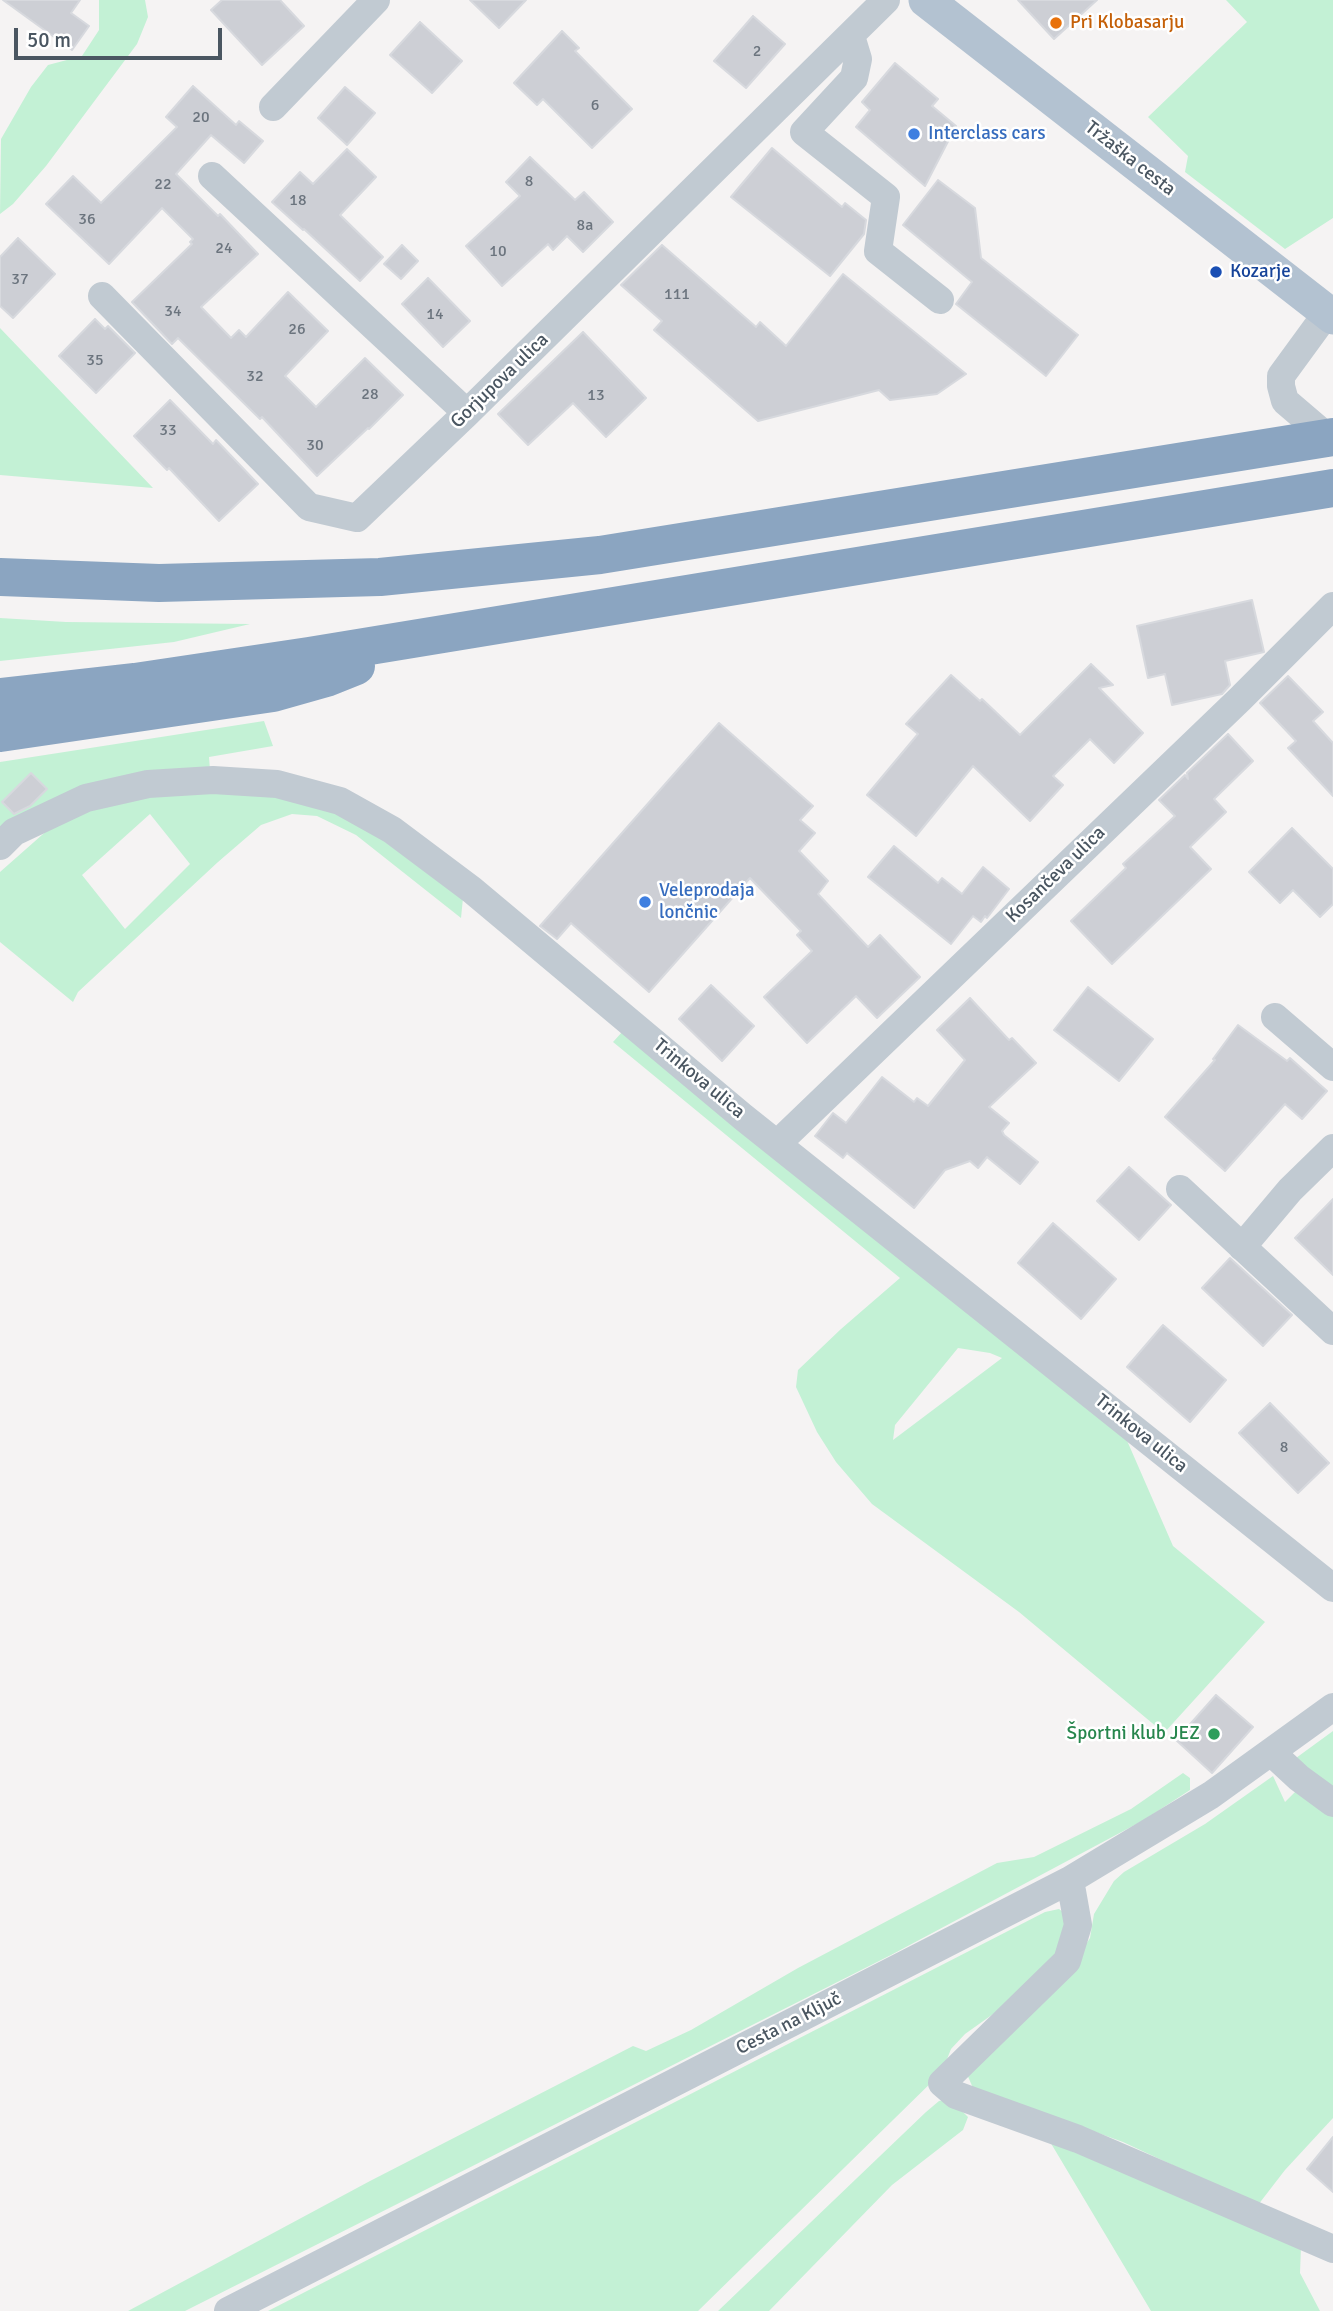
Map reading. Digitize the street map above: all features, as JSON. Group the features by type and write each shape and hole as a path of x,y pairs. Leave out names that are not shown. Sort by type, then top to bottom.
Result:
{"highway":[{"path":"0,577 159,583 380,578 600,555 1247,450 1333,439"},
{"path":"0,697 135,682 401,641 1318,490"},
{"path":"0,733 273,693 326,678 361,664 401,641"}],"main road":[{"name":"Tržaška cesta","path":"926,0 1330,315"}],"street":[{"path":"273,107 376,0"},
{"name":"Gorjupova ulica","path":"102,296 309,507 357,518 886,0"},
{"path":"851,36 858,59 854,78 804,132 886,197 878,251 940,300"},
{"path":"212,176 467,413"},
{"path":"1330,315 1281,376 1281,386 1286,401 1333,439"},
{"name":"Kosančeva ulica","path":"778,1143 1240,699 1333,606"},
{"name":"Trinkova ulica","path":"0,846 14,832 86,798 148,783 213,779 277,784 340,801 392,830 472,890 743,1117 1333,1588"},
{"path":"1275,1017 1333,1067"},
{"path":"1242,1247 1290,1190 1333,1148"},
{"path":"1180,1189 1333,1331"},
{"name":"Cesta na Ključ","path":"228,2311 1070,1880 1170,1821 1272,1754 1333,1707"},
{"path":"1272,1754 1333,1803"},
{"path":"1070,1880 1078,1925 1067,1961 942,2083 956,2095 1078,2139 1333,2249"}],"green space":[{"path":"99,0 145,0 148,17 137,44 46,166 13,204 0,214 1,139 31,87 48,65 82,56 99,30"},
{"path":"1226,0 1333,0 1333,218 1285,249 1185,172 1188,156 1148,117 1247,22"},
{"path":"0,328 153,488 0,475"},
{"path":"0,618 66,622 250,624 174,642 0,661"},
{"path":"264,721 273,746 209,757 210,770 169,773 0,846 0,762"},
{"path":"282,793 338,812 384,838 463,898 461,918 356,835 317,816 292,814 261,825 78,992 73,1002 0,942 0,872 51,827 98,805 153,794","holes":["150,814 190,864 125,929 82,875"]},
{"path":"623,1031 1125,1436 1173,1546 1265,1622 1164,1733 1019,1612 872,1504 836,1462 817,1432 796,1387 798,1370 900,1278 613,1042","holes":["958,1348 990,1353 1002,1358 893,1440 895,1425"]},
{"path":"1333,1731 1333,1795 1296,1758"},
{"path":"1183,1773 1190,1778 1190,1790 1144,1820 891,1955 185,2311 128,2311 370,2181 633,2046 646,2051 691,2030 798,1968 997,1863 1034,1857 1131,1809"},
{"path":"1273,1776 1285,1802 1298,1789 1333,1814 1333,2118 1285,2170 1258,2205 1123,2142 973,2088 966,2072 1067,1973 1090,1938 1094,1914 1114,1881 1124,1872 1205,1824"},
{"path":"1059,1909 1068,1916 1061,1948 1010,2002 965,2034 951,2049 942,2072 698,2311 268,2311 1045,1912"},
{"path":"950,2099 968,2117 963,2130 892,2185 769,2311 718,2311 926,2112 939,2101"},
{"path":"1046,2135 1301,2246 1300,2273 1320,2311 1151,2311"}],"building":[{"path":"3,0 80,0 71,13 89,26 72,50"},
{"path":"222,0 280,0 304,26 262,65 211,10"},
{"path":"470,0 526,0 499,28"},
{"name":"Pri Klobasarju","path":"1018,0 1097,0 1054,39"},
{"path":"753,16 785,44 746,88 714,61"},
{"path":"420,22 462,61 432,93 390,55"},
{"path":"562,31 579,48 575,51 632,109 592,148 543,99 537,105 514,83"},
{"path":"895,63 938,99 932,106 956,126 925,186 856,127 870,110 862,102"},
{"path":"193,86 236,125 239,121 263,141 244,163 211,135 176,174 258,254 201,307 231,338 239,330 246,337 288,292 328,331 285,376 316,407 365,358 403,395 317,476 262,417 260,419 178,338 172,344 132,302 192,244 190,242 193,239 162,208 109,264 46,204 73,176 101,203 177,127 166,117"},
{"path":"345,87 375,113 347,145 318,118"},
{"path":"772,148 842,207 845,203 866,220 864,234 830,276 731,197"},
{"path":"347,149 376,177 340,215 383,257 360,281 272,202 300,172 313,184"},
{"path":"530,157 575,200 584,192 613,222 583,252 567,236 553,250 548,244 502,286 466,246 520,196 506,182"},
{"path":"938,180 975,208 981,258 1078,335 1046,376 956,304 972,282 903,225"},
{"path":"18,238 55,274 13,318 0,306 0,257"},
{"path":"402,245 418,261 401,279 384,264"},
{"path":"662,245 756,327 760,322 786,346 843,274 966,374 937,394 890,400 879,390 758,421 654,330 662,321 621,285"},
{"path":"428,278 470,321 443,347 402,304"},
{"path":"95,319 105,329 108,326 135,353 96,393 59,356"},
{"path":"583,332 646,398 606,437 573,403 528,445 498,414"},
{"path":"170,400 213,444 216,440 258,484 219,521 169,468 167,470 134,436"},
{"path":"1252,600 1264,652 1225,661 1230,685 1222,694 1172,705 1165,674 1148,678 1137,626"},
{"path":"1091,664 1113,685 1099,688 1143,733 1114,763 1090,739 1053,776 1063,785 1030,821 973,766 916,836 867,795 918,734 906,724 951,675 980,701 982,699 1020,735"},
{"path":"1288,676 1323,712 1313,721 1333,743 1333,796 1288,748 1296,741 1260,703"},
{"path":"719,723 813,806 800,820 815,833 799,851 828,881 818,894 868,947 880,935 920,977 877,1018 856,996 807,1043 764,997 812,951 797,935 801,931 750,878 649,992 571,923 557,939 540,926"},
{"path":"1228,734 1253,761 1214,799 1226,812 1190,847 1211,869 1112,964 1071,921 1126,868 1123,864 1175,816 1159,800 1185,775 1188,779 1187,773"},
{"path":"31,773 47,789 30,806 14,814 2,802"},
{"path":"1292,828 1333,869 1333,904 1320,917 1293,890 1280,903 1249,872"},
{"path":"894,846 938,883 942,878 962,894 983,867 1009,889 987,918 985,916 981,922 973,916 951,944 868,877"},
{"path":"711,985 754,1026 722,1061 679,1019"},
{"path":"1088,987 1153,1039 1119,1081 1054,1030"},
{"path":"970,998 1009,1040 1012,1038 1036,1063 989,1107 1009,1123 1002,1131 1004,1135 1038,1162 1020,1184 987,1157 978,1168 970,1161 945,1170 914,1208 847,1153 843,1158 815,1136 833,1113 846,1123 882,1077 914,1102 917,1098 928,1106 965,1060 937,1030"},
{"path":"1238,1025 1287,1061 1290,1058 1327,1091 1302,1119 1285,1104 1225,1171 1165,1117 1215,1060 1213,1059"},
{"path":"1129,1167 1171,1205 1139,1240 1097,1201"},
{"path":"1333,1199 1333,1275 1295,1238"},
{"path":"1053,1223 1116,1279 1081,1319 1018,1263"},
{"path":"1230,1258 1292,1315 1263,1346 1202,1288"},
{"path":"1163,1325 1226,1380 1190,1422 1127,1367"},
{"path":"1270,1403 1329,1463 1298,1493 1239,1433"},
{"name":"Športni klub JEZ","path":"1216,1695 1253,1727 1212,1773 1176,1740"},
{"path":"1333,2137 1333,2192 1307,2169"}],"place":[{"name":"Pri Klobasarju","path":"1056,23"},
{"name":"Interclass cars","path":"914,134"},
{"name":"Kozarje","path":"1216,272"},
{"name":"Veleprodaja lončnic","path":"645,902"},
{"name":"Športni klub JEZ","path":"1214,1734"}]}
